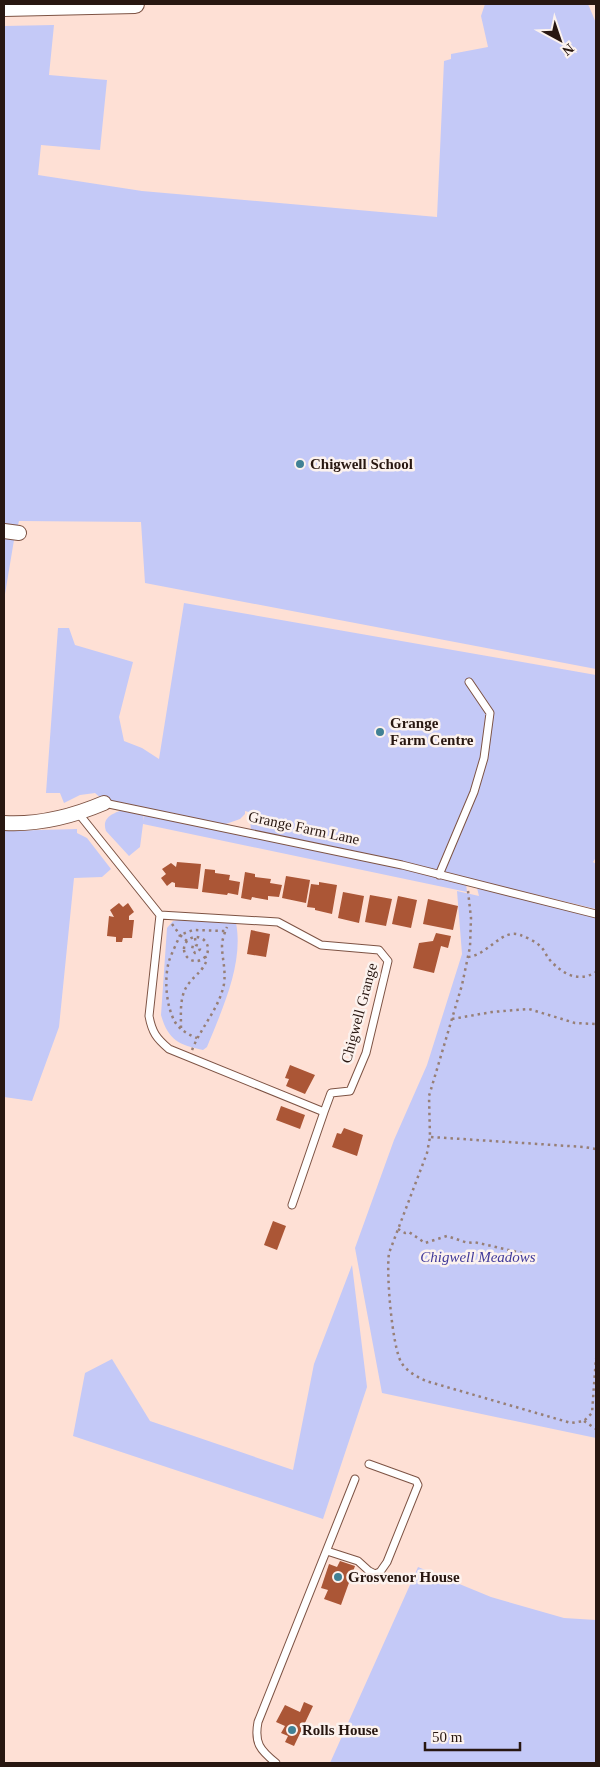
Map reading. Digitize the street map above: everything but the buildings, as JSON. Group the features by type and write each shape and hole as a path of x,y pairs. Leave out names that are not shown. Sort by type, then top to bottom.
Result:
{"street":[{"path":"4,7 135,4"},
{"path":"4,531 19,532"},
{"name":"Grange Farm Lane","path":"4,822 26,824 79,814 104,803"}],"lane":[{"path":"439,875 474,792 484,758 490,713 469,682"},
{"name":"Grange Farm Lane","path":"104,803 402,865 596,914"},
{"path":"79,814 160,915 149,1016 152,1030 160,1041 169,1048 324,1112"},
{"name":"Chigwell Grange","path":"160,915 278,922 321,945 379,950 388,961 366,1053 350,1091 331,1093 292,1205"},
{"path":"327,1551 358,1561 375,1574 380,1572 387,1562 418,1485 416,1481 369,1464"},
{"path":"276,1763 266,1755 256,1738 258,1722 354,1479"}],"path":[{"path":"468,882 471,918 470,947 452,1019 429,1096 430,1137 428,1153 389,1253 391,1308 398,1353 402,1364 415,1376 426,1381 571,1423 584,1421 592,1414 596,1358"},
{"path":"190,1057 197,1038 217,1004 224,984 225,962 222,944 229,918"},
{"path":"172,923 180,935 187,941"},
{"path":"197,1038 187,1034 176,1023 169,1006 167,985 169,962 180,935 193,930 226,931"},
{"path":"468,957 477,956 507,934 517,933 540,946 549,958 564,972 575,977 588,976 596,972"},
{"path":"181,1028 181,1004 184,990 202,971 207,960 205,956 207,949 204,942 196,938 187,941 184,948 188,958 195,961 205,956"},
{"path":"196,938 196,945 200,949"},
{"path":"192,949 196,945"},
{"path":"184,948 192,949 195,953 195,961"},
{"path":"195,953 199,952 200,949 207,949"},
{"path":"452,1019 492,1012 529,1009 575,1023 596,1024"},
{"path":"430,1137 584,1146 596,1149"},
{"path":"398,1229 405,1233 409,1232 425,1243 447,1236 468,1244 474,1242 522,1253"},
{"path":"584,1421 596,1429"}],"green space":[{"name":"Chigwell School","path":"485,4 588,4 596,23 596,669 145,583 141,522 19,521 4,600 4,26 54,25 49,75 107,80 100,150 41,145 38,175 142,191 437,217 444,61 451,59 451,54 488,47 481,16"},
{"name":"Grange Farm Centre","path":"184,603 596,675 596,853 593,862 596,864 596,909 365,854 251,830 250,820 260,815 245,811 245,814 240,819 223,825 102,799 95,793 80,795 64,803 60,793 46,793 58,628 69,628 75,645 133,662 119,717 124,741 142,748 159,759"},
{"path":"125,809 144,813 143,821 145,813 466,883 467,892 143,824 140,847 129,856 106,831 105,826 105,822 110,816"},
{"path":"77,829 77,833 87,838 111,869 102,877 74,878 59,1027 32,1101 4,1097 4,831"},
{"name":"Chigwell Meadows","path":"477,888 596,917 596,1438 382,1393 355,1248 394,1140 427,1065 462,954 457,891 479,896"},
{"path":"173,921 236,923 238,938 237,954 230,986 207,1047 203,1050 187,1046 171,1036 161,1015 167,928"},
{"path":"352,1265 367,1387 323,1519 73,1436 85,1373 112,1359 150,1421 293,1470 314,1364"},
{"path":"418,1567 491,1597 564,1618 596,1620 596,1763 330,1763"}],"place":[{"name":"Chigwell School","path":"300,464"},
{"name":"Grange Farm Centre","path":"380,732"},
{"name":"Grosvenor House","path":"338,1577"},
{"name":"Rolls House","path":"292,1730"}]}
